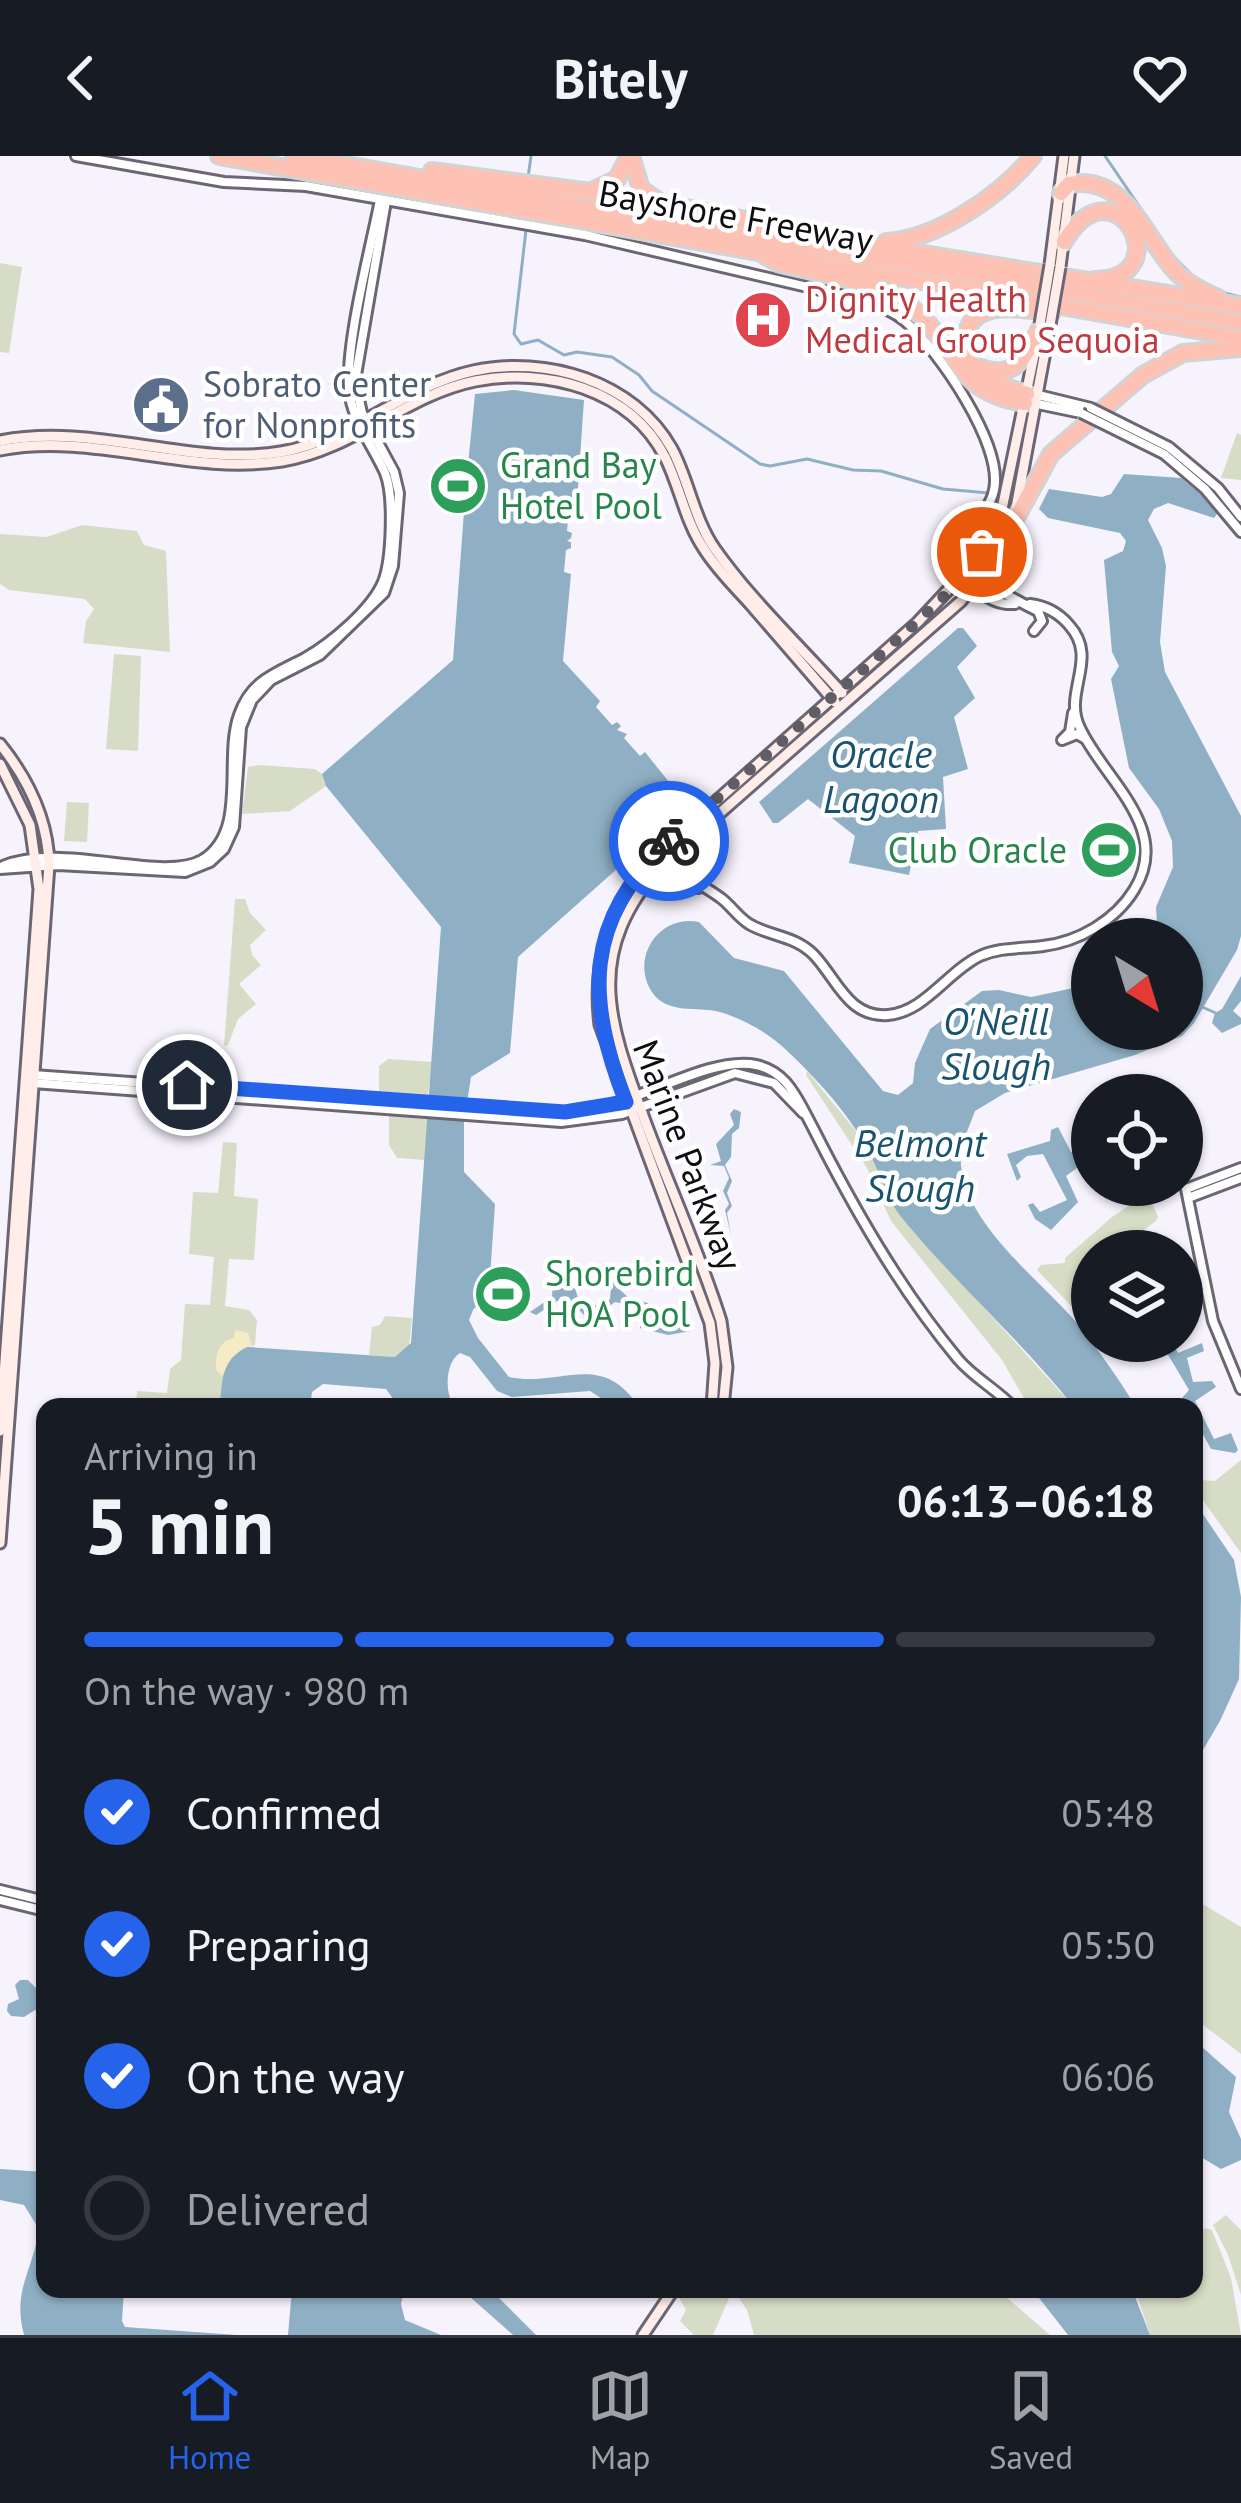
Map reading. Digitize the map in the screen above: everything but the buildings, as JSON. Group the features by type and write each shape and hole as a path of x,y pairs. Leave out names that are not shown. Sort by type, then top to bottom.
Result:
{"highway":[{"name":"Bayshore Freeway","path":"220,156 1241,322"},
{"name":"Bayshore Freeway","path":"294,156 755,249 1241,338"},
{"path":"527,204 591,191 617,179 630,156"},
{"path":"630,156 637,183 650,198 849,241 1241,305"},
{"path":"849,241 895,242 929,234 1010,180 1033,156"},
{"path":"1067,188 1097,187 1119,197 1145,224 1180,275 1207,294 1241,305"},
{"path":"591,191 712,212"},
{"path":"1064,242 1082,217 1102,210 1121,215 1137,238 1135,259 1120,275 1105,280 1072,279"},
{"path":"755,249 778,263 900,300 926,321 970,381 991,394 1032,399"},
{"path":"1032,399 984,376 967,350 969,326 978,315 992,310 1150,322"},
{"path":"967,350 982,368 1006,371 1022,361 1043,326"},
{"path":"1007,534 1051,454 1128,386 1171,357 1200,349 1241,348"}],"main road":[{"name":"Marine Parkway","path":"1055,266 1064,242 1064,156"},
{"name":"Marine Parkway","path":"713,1398 715,1355 710,1323 616,1044 609,976 616,941 628,910 657,864 840,699 976,585 1007,534 1024,476 1043,326 1074,156"},
{"path":"0,450 66,445 252,464 302,457 437,384 491,368 557,371 611,389 664,436 719,555 840,699"},
{"name":"Marine Parkway","path":"840,699 961,580 987,544 1002,509 1032,399"},
{"path":"0,441 66,435 250,454 314,444 365,426"},
{"path":"0,744 36,802 43,862 0,1543"},
{"path":"0,764 26,814 43,862"},
{"path":"0,1431 30,1079"},
{"name":"Marine Parkway","path":"633,1105 721,1321 727,1367 724,1398"},
{"path":"640,2335 654,2308 665,2298"},
{"path":"640,2335 667,2298"}],"street":[{"path":"76,156 224,182 306,186 383,200 527,204 607,239 863,300 904,321 977,420 995,461 990,503 947,562 952,574 988,585 1040,615 1042,621 1034,631"},
{"path":"0,868 43,862 185,872 207,864 224,849 234,826 242,727 249,705 271,680 308,663 349,630 377,603 391,579 399,493 394,472 365,426 355,381 383,200"},
{"path":"1032,399 1086,410 1166,450 1204,474 1240,525"},
{"path":"1166,450 1240,525"},
{"path":"1016,604 1038,605 1058,613 1079,638 1084,666 1071,727 1062,740 1077,734 1085,738"},
{"path":"657,864 675,883 700,888 724,900 749,924 786,935 803,946 846,998 862,1010 884,1015 904,1011 986,953 1075,938 1108,918 1131,896 1145,860 1141,823 1085,738 1073,705"},
{"path":"30,1079 515,1115 633,1105 740,1073 775,1083 808,1119 859,1214 910,1294 960,1360 1003,1398"},
{"path":"1203,1186 1241,1168"},
{"path":"1203,1189 1241,1178"},
{"path":"1190,1206 1214,1321 1241,1389"},
{"path":"0,1890 36,1899"},
{"path":"0,1900 36,1909"}],"green space":[{"path":"0,263 22,267 9,353 0,352"},
{"path":"1237,433 1241,435 1241,480 1221,478"},
{"path":"82,525 137,531 144,545 166,551 170,652 83,643 86,621 94,609 85,599 9,590 0,584 0,534 47,537"},
{"path":"114,654 141,656 138,751 106,749"},
{"path":"248,767 315,769 326,786 290,811 242,814"},
{"path":"67,802 89,803 87,842 64,841"},
{"path":"235,899 245,899 250,913 266,930 250,945 261,965 239,984 256,1004 238,1019 224,1046"},
{"path":"388,1059 433,1062 427,1099 379,1095 379,1066"},
{"path":"807,1071 864,1141 898,1213 1066,1398 1024,1398 1002,1360 891,1221 867,1168"},
{"path":"389,1115 429,1117 425,1160 397,1158 389,1145"},
{"path":"223,1142 237,1143 234,1196 258,1199 254,1260 229,1259 225,1306 249,1310 257,1320 255,1345 232,1362 222,1398 137,1398 137,1391 167,1393 170,1369 181,1360 185,1304 210,1305 214,1257 189,1254 193,1192 218,1193"},
{"path":"1128,1206 1153,1206 1158,1217 1144,1230 1097,1230"},
{"path":"1071,1253 1071,1306 1037,1270 1041,1265 1065,1263"},
{"path":"385,1316 412,1318 409,1347 395,1357 369,1355 372,1327 380,1325"},
{"path":"1241,1460 1241,1553 1203,1500 1203,1480 1215,1481"},
{"path":"1203,1904 1241,1927 1241,2054 1203,2025"},
{"path":"1226,2215 1241,2230 1241,2295 1213,2225"},
{"path":"1203,2230 1212,2230 1231,2278 1241,2335 1150,2335 1138,2298 1203,2298"},
{"path":"679,2298 729,2298 713,2335 694,2335 680,2321 686,2310"},
{"path":"739,2298 1007,2298 1050,2335 754,2335"}],"sand":[{"path":"235,1330 248,1333 252,1346 232,1357 222,1376 216,1370 217,1354 234,1338"}],"water":[{"path":"514,390 584,400 577,502 584,503 584,508 569,508 567,531 572,533 567,541 571,548 566,550 564,572 571,574 563,661 600,701 596,707 612,725 621,726 617,730 627,734 624,738 640,756 645,752 669,782 682,811 518,957 510,1053 471,1077 464,1122 464,1172 495,1204 489,1292 469,1320 509,1377 595,1375 610,1379 632,1398 601,1398 590,1391 512,1397 497,1391 470,1357 460,1353 451,1363 451,1398 392,1398 386,1389 323,1384 311,1398 221,1398 228,1365 247,1347 395,1357 411,1343 441,927 326,786 322,774 453,660 475,394"},
{"path":"1124,474 1181,478 1220,510 1214,518 1168,503 1154,509 1148,520 1166,566 1160,642 1165,672 1241,816 1241,936 1203,1008 1203,918 1157,918 1156,907 1173,867 1172,841 1159,809 1129,768 1111,679 1119,666 1112,652 1104,560 1123,551 1126,541 1120,533 1048,518 1039,509 1049,489 1102,497 1111,494"},
{"name":"Oracle Lagoon","path":"958,628 977,646 957,667 975,698 954,717 968,769 943,777 946,829 918,831 909,875 849,863 855,836 808,799 773,823 759,802"},
{"path":"684,921 699,922 734,958 784,971 883,1091 898,1095 913,1083 915,1063 930,1029 982,991 1031,997 1071,988 1071,1050 1147,1050 1005,1093 975,1111 962,1151 966,1187 1006,1250 1071,1317 1071,1362 1106,1362 1130,1398 1066,1398 902,1218 857,1132 805,1069 776,1041 745,1022 658,999 644,966 646,953 660,932"},
{"path":"1241,976 1241,1001 1233,1011 1241,1024 1222,1033 1212,1023 1215,1013"},
{"path":"734,1109 741,1112 739,1128 732,1134 731,1157 725,1165 732,1181 727,1193 732,1206 727,1213 731,1235 725,1210 729,1204 723,1191 729,1178 724,1166 710,1165 721,1161 716,1144 734,1125 730,1114"},
{"path":"1058,1127 1071,1152 1071,1172 1066,1176 1074,1206 1051,1230 1035,1219 1028,1205 1033,1203 1040,1212 1067,1200 1043,1154 1027,1156 1016,1165 1021,1177 1017,1181 1007,1154 1050,1141 1051,1130"},
{"path":"612,1275 620,1277 618,1288 629,1298 648,1303 649,1326 671,1329 687,1321 691,1331 668,1335 640,1328 640,1308 615,1302 603,1311 600,1328 583,1330 584,1315 565,1296 536,1315 530,1312 552,1297 553,1280 574,1285 580,1304 603,1306 610,1299"},
{"path":"1172,1362 1188,1362 1193,1382 1212,1381 1216,1387 1200,1398 1182,1398 1189,1390"},
{"path":"1203,1417 1214,1439 1231,1433 1235,1453 1211,1449 1203,1434"},
{"path":"1203,1514 1234,1560 1241,1597 1239,1679 1203,1750"},
{"path":"28,1980 36,1988 36,2010 24,2017 7,2011 8,2004 19,1999 15,1985"},
{"path":"1203,2048 1236,2077 1229,2112 1241,2139 1241,2160 1221,2169 1203,2158"},
{"path":"0,2169 36,2171 36,2224 24,2205 0,2200"},
{"path":"36,2244 36,2298 123,2298 125,2327 237,2335 24,2335 22,2293"},
{"path":"291,2298 402,2298 405,2320 441,2335 288,2335"},
{"path":"471,2298 499,2298 536,2335 513,2335"},
{"path":"1039,2298 1136,2298 1150,2335 1068,2335"}],"waterway":[{"path":"528,178 531,156"},
{"path":"1105,156 1173,256 1196,279"},
{"path":"526,230 514,334 521,344 538,340 564,355 612,357 639,375 652,391 760,464 807,459 881,471 943,489 989,493"},
{"path":"1221,292 1241,297"},
{"path":"1203,1007 1218,1014"}],"way so far":[{"path":"669,841 917,622 961,580 982,552"}],"place":[{"name":"Dignity Health Medical Group Sequoia","path":"763,320"},
{"name":"Sobrato Center for Nonprofits","path":"161,405"},
{"name":"Grand Bay Hotel Pool","path":"458,486"},
{"name":"Club Oracle","path":"1109,850"},
{"name":"Shorebird HOA Pool","path":"503,1294"}],"route":[{"path":"187,1085 565,1112 626,1102 600,1025 600,957 624,894 669,841"}],"water label":[{"name":"O'Neill Slough","path":"996,1044"},
{"name":"Belmont Slough","path":"920,1166"}]}
